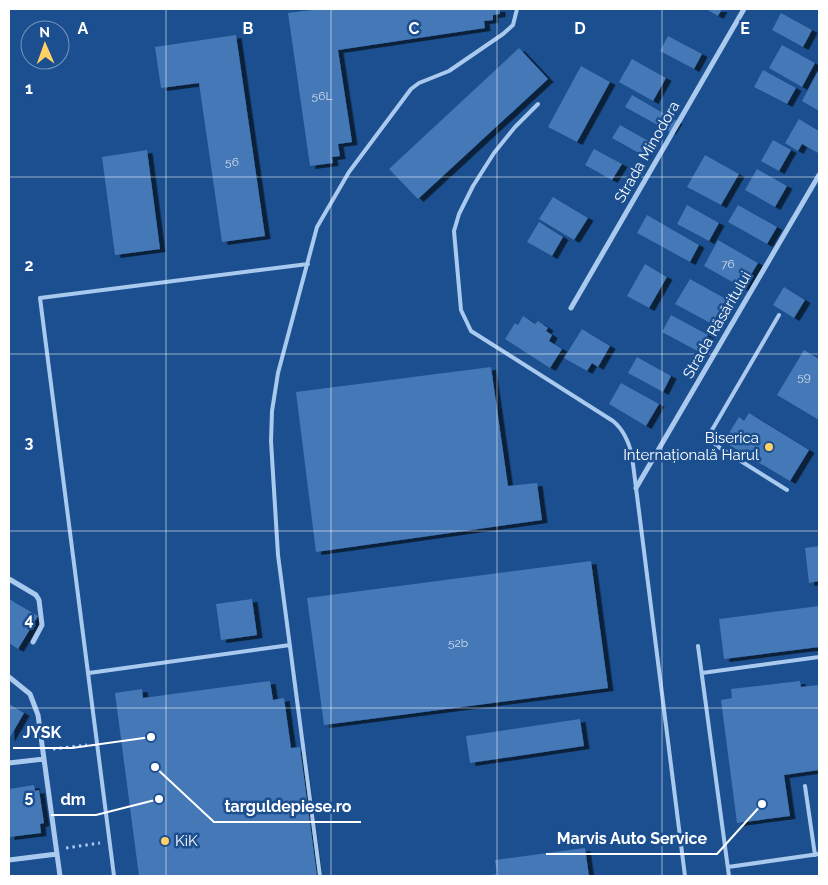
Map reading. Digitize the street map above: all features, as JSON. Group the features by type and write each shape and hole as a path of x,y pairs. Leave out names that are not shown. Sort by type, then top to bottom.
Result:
{"street":[{"name":"Strada Minodora","path":"571,308 744,9"},
{"name":"Strada Răsăritului","path":"636,488 819,175"},
{"path":"9,579 36,595 39,600 42,625 33,642"},
{"path":"9,677 23,686 35,703 60,876"},
{"path":"9,763 44,759"},
{"path":"9,860 56,851"}],"lane":[{"path":"320,876 278,554 271,442 278,373 317,227 327,206 402,100 419,83 449,71 503,34 513,24 517,9"},
{"path":"538,104 515,127 494,153 459,214 454,231 461,310 471,331 613,421 621,429 630,448 684,876"},
{"path":"114,876 40,298 308,264"},
{"path":"779,315 712,430 712,436 718,446 787,490"},
{"path":"89,673 290,645"},
{"path":"698,646 729,876"},
{"path":"702,673 819,657"},
{"path":"728,867 817,854 805,786"}],"path":[{"path":"43,751 98,744"},
{"path":"56,851 110,842"}],"building":[{"path":"320,9 500,9 500,14 493,15 493,20 484,21 485,28 338,50 352,142 338,144 340,156 332,157 333,163 310,166 288,13"},
{"path":"706,9 722,9 718,16"},
{"path":"781,13 812,30 803,47 772,30"},
{"path":"236,35 265,236 222,242 199,83 161,88 155,47"},
{"path":"668,36 702,54 694,69 660,51"},
{"path":"782,45 815,63 802,87 769,68"},
{"path":"519,48 548,79 418,199 389,169"},
{"path":"632,59 666,78 653,101 619,82"},
{"path":"581,66 610,82 577,142 548,127"},
{"path":"819,69 819,111 802,101"},
{"path":"763,70 796,88 787,104 754,87"},
{"path":"632,95 677,121 670,132 625,107"},
{"path":"799,119 819,131 818,153 802,144 798,151 785,143"},
{"path":"620,125 652,143 644,156 612,138"},
{"path":"773,140 791,150 779,171 761,161"},
{"path":"594,149 622,164 612,180 585,165"},
{"path":"147,150 160,249 115,255 102,157"},
{"path":"705,155 739,174 721,205 687,187"},
{"path":"757,169 787,186 775,207 745,190"},
{"path":"553,197 588,218 574,240 539,219"},
{"path":"687,205 719,223 709,241 677,224"},
{"path":"738,205 777,227 767,244 728,222"},
{"path":"647,215 699,245 690,262 637,233"},
{"path":"539,222 563,237 552,256 527,242"},
{"path":"718,240 758,263 743,288 704,266"},
{"path":"645,264 667,277 649,308 627,296"},
{"path":"690,279 726,299 712,324 675,304"},
{"path":"784,287 805,300 794,318 773,305"},
{"path":"671,315 708,335 699,352 662,332"},
{"path":"523,316 535,324 538,321 548,328 546,331 552,335 549,341 562,349 550,368 505,339 515,323 518,325"},
{"path":"582,329 610,346 598,367 592,363 587,371 564,358"},
{"path":"804,350 819,359 819,420 777,395"},
{"path":"637,357 671,376 663,392 628,373"},
{"path":"491,367 508,486 537,483 542,520 316,552 296,392"},
{"path":"621,383 659,404 646,426 609,404"},
{"name":"Biserica Internațională Harul","path":"749,413 809,450 790,481 729,445 734,437 729,433 739,417 744,421"},
{"path":"819,546 819,581 809,583 805,548"},
{"path":"591,561 608,688 324,725 307,598"},
{"path":"9,599 38,616 18,649 9,643"},
{"path":"252,599 257,635 221,640 216,604"},
{"path":"819,606 819,647 724,659 719,619"},
{"path":"270,681 273,700 284,698 291,748 300,747 317,876 139,876 115,693 142,689 143,698"},
{"path":"800,681 801,687 819,685 819,770 784,775 790,816 737,823 721,700 732,698 731,689"},
{"path":"9,704 24,713 9,739"},
{"path":"580,719 584,746 470,763 466,736"},
{"path":"34,785 35,791 39,790 44,823 40,824 41,833 9,837 9,789"},
{"path":"585,848 589,876 485,876 497,874 495,860"}],"place":[{"name":"Biserica Internațională Harul","path":"769,447"},
{"name":"JYSK","path":"151,737"},
{"name":"targuldepiese.ro","path":"155,767"},
{"name":"dm","path":"159,799"},
{"name":"Marvis Auto Service","path":"762,804"},
{"name":"KiK","path":"165,841"}]}
